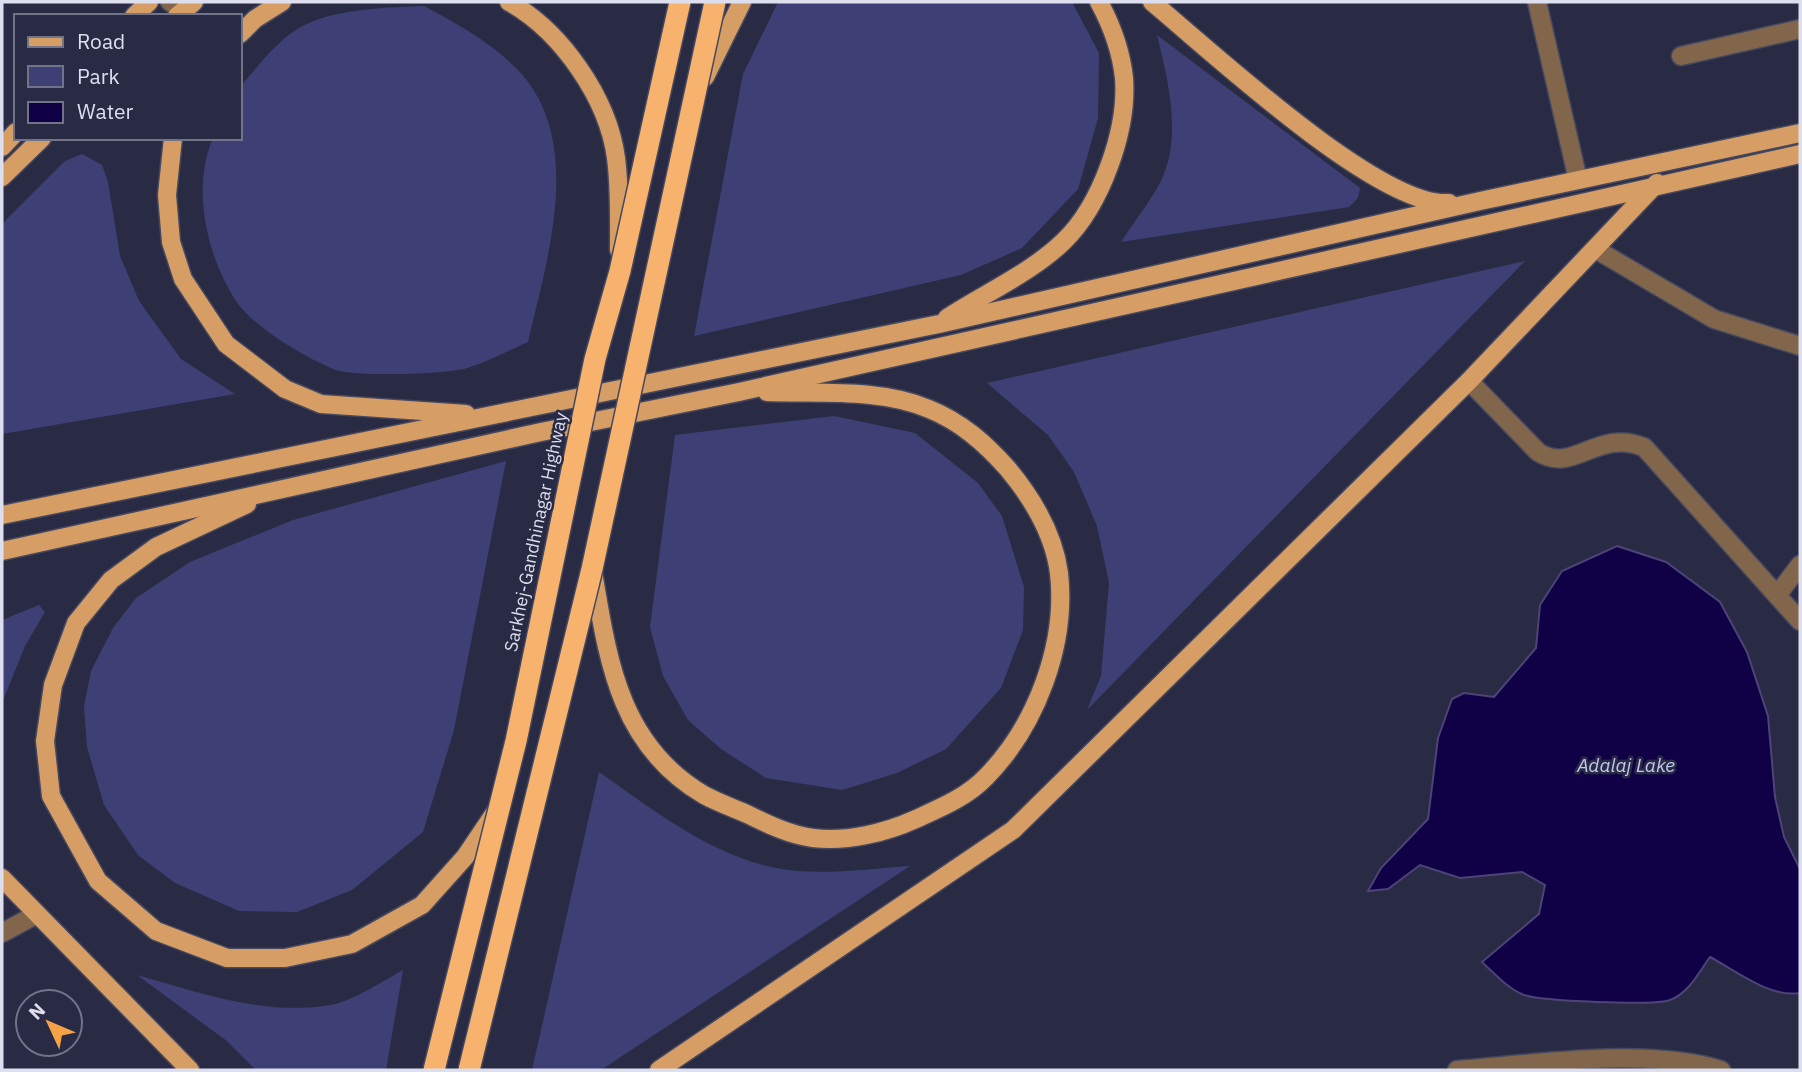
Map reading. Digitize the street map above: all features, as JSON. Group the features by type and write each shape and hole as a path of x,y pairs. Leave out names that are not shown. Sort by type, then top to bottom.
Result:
{"highway":[{"name":"Sarkhej-Gandhinagar Highway","path":"434,1070 516,741 595,359 620,271 680,2"},
{"path":"469,1070 593,569 715,2"}],"main road":[{"path":"136,14 149,2"},
{"path":"242,32 255,19 282,2"},
{"path":"509,2 548,31 581,69 600,107 616,155 620,271"},
{"path":"695,98 742,2"},
{"path":"939,324 1054,249 1084,217 1101,188 1112,156 1124,80 1114,29 1100,2"},
{"path":"1152,2 1291,116 1362,168 1401,191 1437,204 1480,201"},
{"path":"2,515 939,324 1480,201 1800,132"},
{"path":"2,177 40,140"},
{"path":"173,140 167,195 171,242 183,279 226,344 285,389 321,404 489,415"},
{"path":"2,551 739,392 1800,154"},
{"path":"659,1070 1013,831 1469,381 1597,250 1656,185 1673,159"},
{"path":"593,569 607,653 624,708 658,757 703,794 773,827 813,838 862,836 902,826 949,804 984,779 1015,743 1036,703 1051,660 1059,609 1059,572 1046,530 1025,490 970,430 928,408 874,395 739,392"},
{"path":"276,490 156,547 111,580 75,624 53,685 45,741 51,796 98,881 156,932 228,958 285,958 352,944 422,905 465,857 497,809"},
{"path":"2,878 190,1070"}],"street":[{"path":"1537,2 1578,180"},
{"path":"1681,56 1800,29"},
{"path":"1597,250 1714,319 1800,346"},
{"path":"1469,381 1538,452 1549,459 1561,460 1617,441 1644,447 1779,594 1800,621"},
{"path":"1779,594 1800,565"},
{"path":"2,933 37,914"},
{"path":"1457,1070 1620,1060 1674,1062 1721,1070"}],"green space":[{"path":"778,2 1072,2 1099,53 1098,118 1078,189 1022,248 961,275 694,336 743,74"},
{"path":"424,6 485,42 517,69 538,98 551,130 556,165 556,201 544,274 528,342 464,369 380,374 347,372 336,370 311,358 267,331 236,301 217,264 205,222 203,179 206,158 212,140 242,140 242,85 270,52 297,29 334,15 380,8"},
{"path":"1157,35 1360,188 1358,198 1349,207 1121,242 1160,183 1171,147 1169,90"},
{"path":"82,154 102,165 108,182 120,256 139,301 181,359 235,394 2,434 2,224 65,161"},
{"path":"1525,261 1087,710 1101,676 1109,583 1097,526 1074,472 1048,435 987,383"},
{"path":"834,416 915,433 978,483 1002,516 1024,587 1023,630 1001,688 946,749 897,773 842,790 766,778 721,749 688,720 663,676 650,627 675,435"},
{"path":"506,461 454,730 423,832 352,890 297,912 239,911 175,883 138,855 104,805 87,747 84,706 91,671 113,628 136,598 190,562 293,520"},
{"path":"39,605 45,612 25,646 2,703 2,620"},
{"path":"599,772 680,828 747,860 771,867 805,871 910,866 601,1070 532,1070"},
{"path":"403,970 386,1070 256,1070 227,1041 137,975 233,1001 306,1008 331,1005 349,999"}],"water":[{"name":"Adalaj Lake","path":"1617,546 1666,562 1720,602 1747,652 1768,716 1775,797 1784,837 1800,869 1800,993 1765,987 1710,957 1688,987 1670,1000 1642,1003 1597,1002 1524,995 1507,985 1482,962 1539,914 1545,885 1522,872 1460,878 1420,865 1388,889 1368,891 1381,868 1428,819 1438,738 1452,699 1464,693 1494,697 1536,648 1540,605 1562,571"}]}
